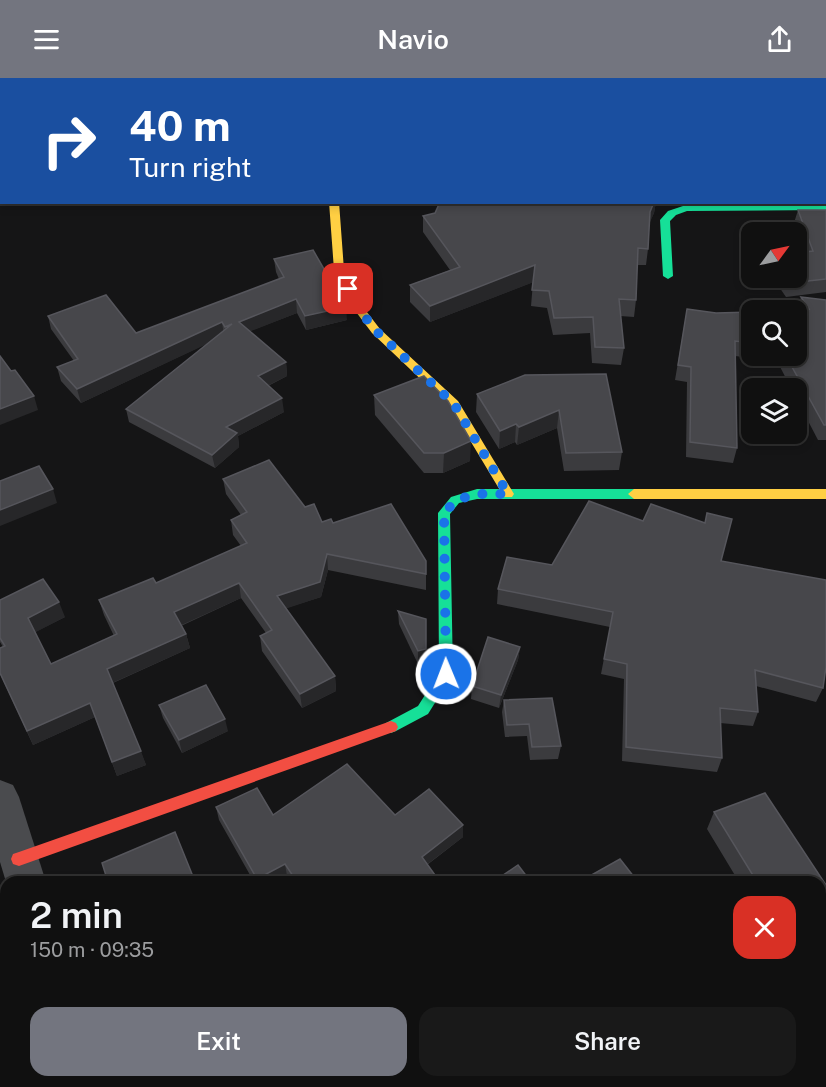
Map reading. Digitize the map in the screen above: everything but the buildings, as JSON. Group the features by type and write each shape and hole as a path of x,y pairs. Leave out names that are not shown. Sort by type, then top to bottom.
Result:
{"street":[{"path":"334,204 339,270 358,308 376,331 454,404 508,494"},
{"path":"668,276 665,220 672,213 687,208 826,207"},
{"path":"0,797 22,870 388,729 423,710 446,674 444,513 455,500 477,494 826,494"}],"traffic: fast":[{"path":"668,276 665,220 672,213 686,208 826,207"},
{"path":"391,727 423,710 446,674 444,513 455,500 477,494 634,494"}],"traffic: slow":[{"path":"334,204 339,270 358,308 376,331 454,404 508,494"},
{"path":"634,494 826,494"}],"traffic: jam":[{"path":"19,859 391,727"}],"route":[{"path":"348,289 358,308 376,331 454,404 508,494 477,494 455,500 444,513 446,674"}]}
